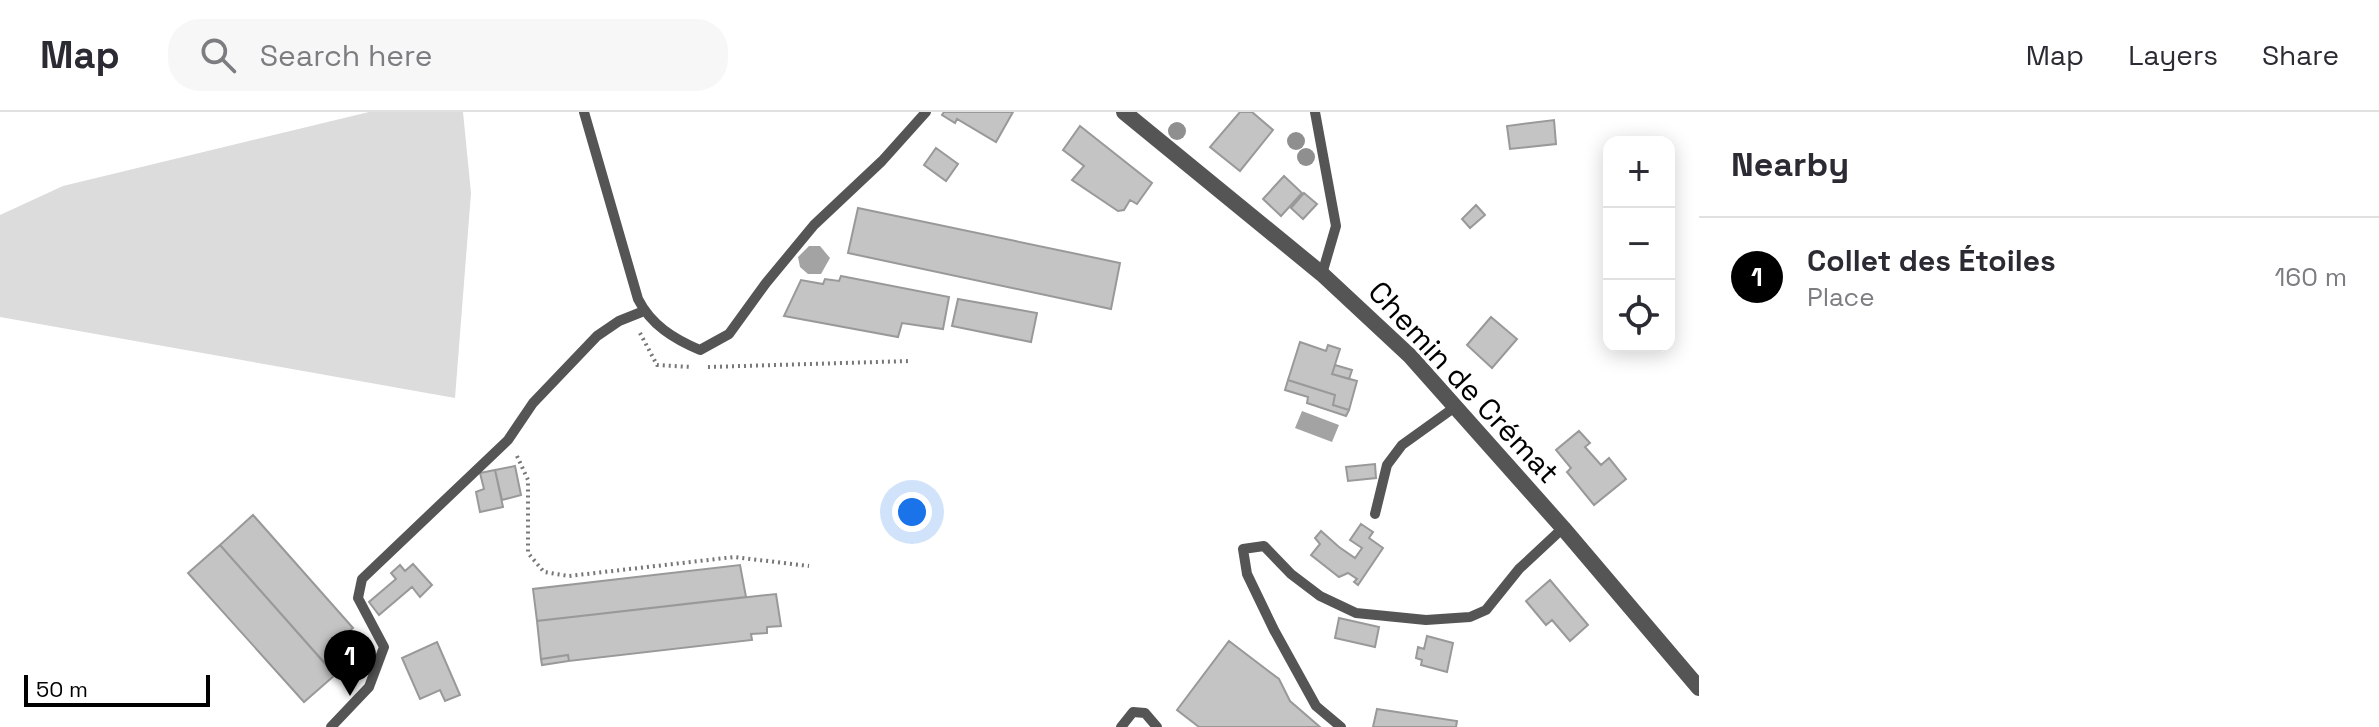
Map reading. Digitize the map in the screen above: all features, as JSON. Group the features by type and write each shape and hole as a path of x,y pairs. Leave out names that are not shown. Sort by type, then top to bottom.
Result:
{"street":[{"name":"Chemin de Crémat","path":"1124,112 1322,274 1410,356 1563,528 1699,688"}],"lane":[{"path":"584,112 640,313 674,339 700,350 729,334 814,225 882,161 926,112"},
{"path":"1315,112 1336,226 1322,274"},
{"path":"331,727 369,687 384,647 358,598 362,579 508,440 533,403 597,336 619,321 640,313"},
{"path":"1375,514 1387,465 1402,445 1455,407"},
{"path":"1341,727 1316,706 1274,630 1247,574 1243,549 1264,546 1291,574 1320,596 1356,613 1426,620 1470,617 1486,610 1519,569 1563,528"},
{"path":"1121,727 1133,712 1145,713 1157,727"}],"path":[{"path":"640,313 641,338 657,365 704,367 911,361"},
{"path":"508,440 528,480 528,553 544,572 569,576 734,557 809,566"}],"shaded area":[{"path":"369,112 463,112 471,193 455,398 0,317 0,215 63,186"},
{"path":"809,246 820,246 830,258 821,274 808,274 800,267 798,257"},
{"path":"1302,411 1339,425 1332,442 1295,428"}],"building":[{"path":"944,112 1013,112 996,142 957,119 955,123 942,115"},
{"path":"1240,112 1252,112 1273,130 1240,171 1210,147"},
{"path":"1554,120 1556,144 1510,149 1507,126"},
{"path":"1080,126 1152,183 1137,204 1130,200 1124,210 1118,211 1072,180 1084,166 1063,150"},
{"path":"936,148 958,164 946,181 924,165"},
{"path":"1284,176 1302,193 1281,216 1263,199"},
{"path":"1304,193 1317,204 1303,219 1291,208"},
{"path":"1476,205 1485,215 1470,228 1462,219"},
{"path":"858,208 1120,263 1111,309 848,253"},
{"path":"841,276 949,297 943,329 902,323 898,337 784,316 801,280 823,284 825,279 839,281"},
{"path":"958,299 1037,313 1031,342 952,326"},
{"path":"1491,317 1517,339 1492,368 1467,345"},
{"path":"1300,342 1326,351 1328,345 1340,349 1332,374 1357,381 1349,410 1333,405 1335,395 1288,380"},
{"path":"1335,365 1352,370 1349,379 1332,374"},
{"path":"1288,380 1335,395 1333,405 1349,410 1346,416 1307,403 1308,397 1285,390"},
{"path":"1579,431 1590,443 1585,447 1601,465 1609,458 1626,479 1594,505 1567,472 1571,468 1556,450"},
{"path":"1375,464 1376,478 1348,481 1346,467"},
{"path":"515,466 521,495 502,500 495,470"},
{"path":"495,470 503,507 480,512 476,492 484,489 480,473"},
{"path":"253,515 353,628 346,634 356,646 330,669 220,545"},
{"path":"1361,524 1373,532 1369,538 1383,548 1358,585 1354,582 1357,579 1348,573 1339,577 1311,555 1320,544 1315,538 1321,531 1355,558 1362,548 1350,540"},
{"path":"220,545 335,675 304,702 188,573"},
{"path":"413,564 432,585 420,597 412,587 379,615 369,602 396,579 391,573 400,565 405,571"},
{"path":"740,565 746,597 537,621 533,589"},
{"path":"1550,580 1588,625 1570,641 1552,620 1546,625 1526,601"},
{"path":"776,594 781,626 767,627 767,633 751,634 752,640 569,661 568,655 541,659 537,621"},
{"path":"1339,618 1379,627 1375,647 1335,638"},
{"path":"1427,636 1453,643 1447,672 1421,665 1422,660 1416,658 1418,647 1424,649"},
{"path":"1229,641 1279,679 1290,701 1320,727 1199,727 1177,710"},
{"path":"437,642 460,695 445,701 440,690 420,699 402,658"},
{"path":"568,655 569,661 542,665 541,659"},
{"path":"1377,709 1457,721 1456,727 1373,727"}],"place":[{"name":"Collet des Étoiles","path":"350,696"}]}
